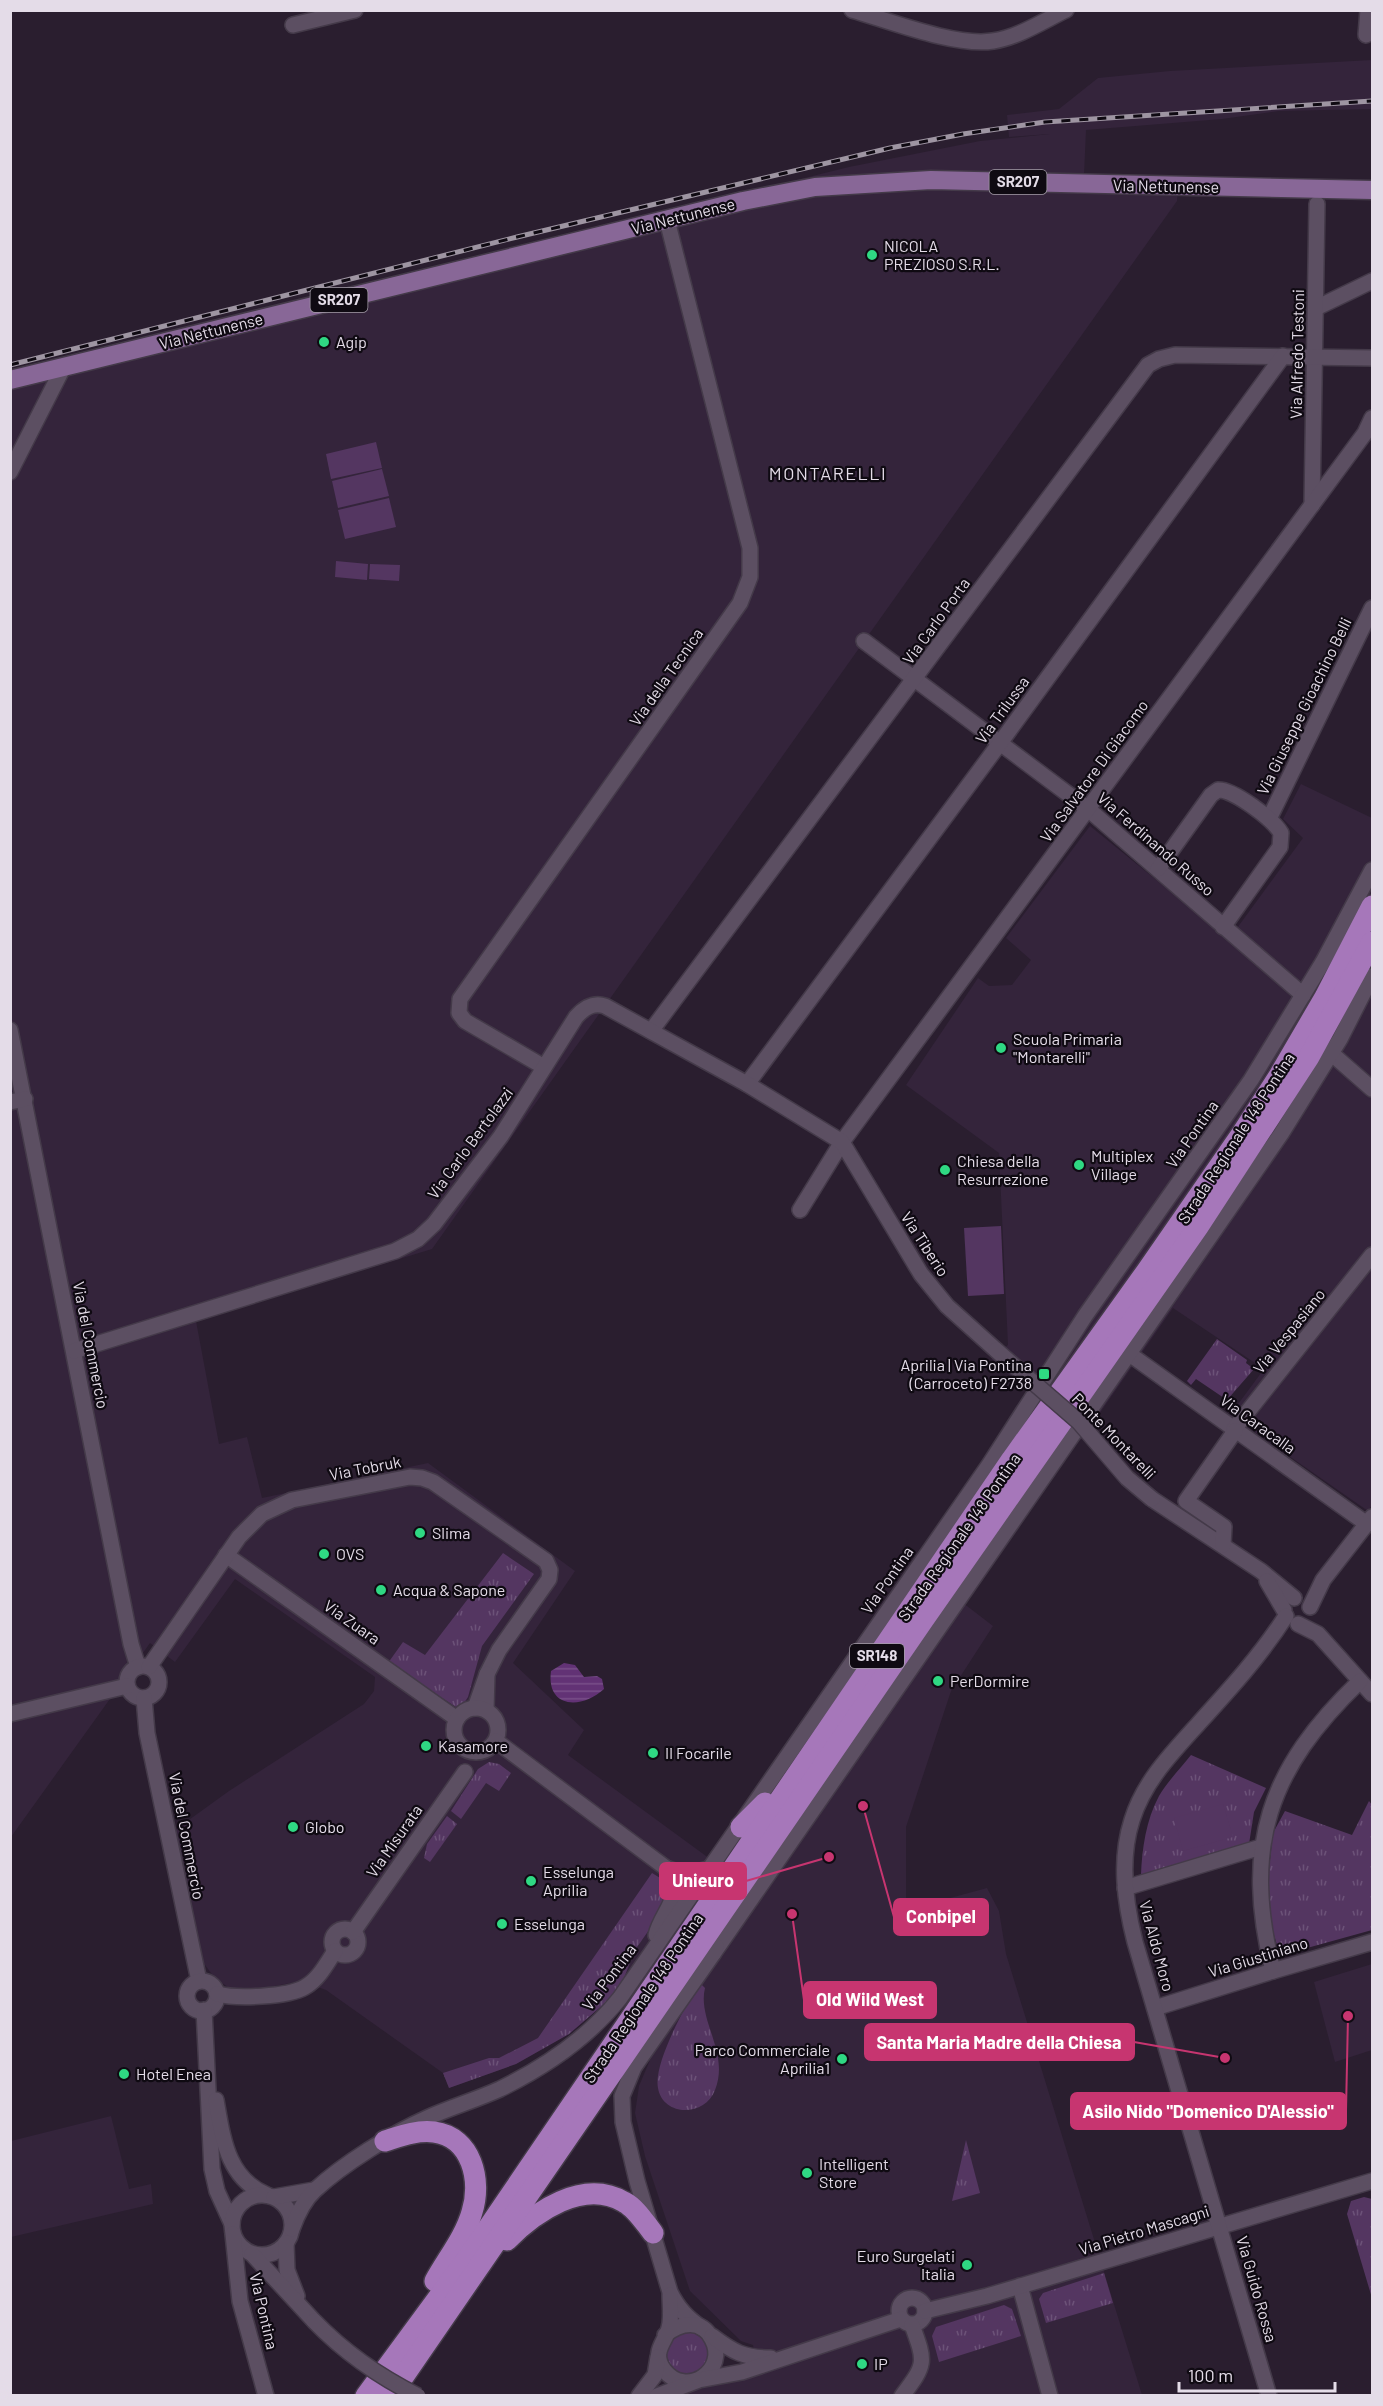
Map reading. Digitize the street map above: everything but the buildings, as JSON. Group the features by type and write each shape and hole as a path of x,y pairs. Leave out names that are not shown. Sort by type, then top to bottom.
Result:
{"highway":[{"name":"Strada Regionale 148 Pontina","path":"366,2396 413,2329 469,2256 1012,1459 1243,1132 1325,997 1372,906"},
{"name":"Strada Regionale 148 Pontina","path":"390,2396 1276,1111 1309,1057 1372,942"},
{"path":"741,1827 796,1773"},
{"path":"716,1944 737,1891"},
{"path":"384,2141 411,2133 427,2132 446,2135 464,2150 475,2175 476,2192 470,2220 429,2292 413,2329"},
{"path":"465,2288 519,2228 540,2212 573,2197 592,2194 609,2196 625,2202 653,2233"}],"main road":[{"name":"Via Nettunense","path":"10,380 791,190 871,182 931,180 1372,190"}],"street":[{"path":"293,25 355,10"},
{"path":"852,10 950,37 980,42 1007,37 1066,10"},
{"path":"1366,35 1368,10"},
{"name":"Via Alfredo Testoni","path":"1312,505 1317,204"},
{"name":"Via della Tecnica","path":"544,1067 465,1021 459,1013 460,999 740,603 750,577 750,548 667,220"},
{"path":"1316,308 1372,281"},
{"name":"Via Carlo Porta","path":"651,1031 1148,365 1159,358 1175,355 1372,358"},
{"name":"Via Trilussa","path":"747,1084 1283,356"},
{"path":"10,472 64,366"},
{"name":"Via Salvatore Di Giacomo","path":"800,1210 842,1142 1365,433 1372,418"},
{"name":"Via Giuseppe Gioachino Belli","path":"1269,819 1372,608"},
{"name":"Via Ferdinando Russo","path":"864,641 1088,809 1303,995"},
{"path":"1158,869 1211,795 1221,790 1232,792 1269,819 1278,828 1282,837 1279,849 1223,927"},
{"name":"Via Pontina","path":"289,2236 303,2205 314,2190 384,2141 428,2118 500,2089 563,2051 595,2026 612,2008 741,1827 796,1742 989,1464 1085,1316 1251,1080 1303,995 1372,870"},
{"path":"639,2396 655,2375 660,2344 669,2328 670,2292 623,2122 622,2096 634,2067 716,1944 1281,1134 1331,1053 1372,976"},
{"name":"Via Carlo Bertolazzi","path":"74,1350 395,1251 411,1243 431,1228 501,1136 576,1017 593,1005 605,1006 651,1031 747,1084 842,1142"},
{"name":"Via del Commercio","path":"10,1030 18,1100 74,1350 131,1644 143,1667"},
{"path":"1331,1053 1372,1089"},
{"name":"Via Tiberio","path":"842,1142 921,1275 948,1305 996,1350"},
{"name":"Via Vespasiano","path":"1223,1545 1224,1527 1186,1501 1235,1430 1372,1255"},
{"name":"Ponte Montarelli","path":"996,1350 1088,1430 1127,1478 1152,1499 1223,1545"},
{"name":"Via Caracalla","path":"1128,1353 1235,1430 1370,1520"},
{"name":"Via Tobruk","path":"143,1667 253,1521 267,1510 287,1501 410,1477 431,1481 546,1561 550,1568 549,1579 499,1650 487,1674 480,1709"},
{"name":"Via Aldo Moro","path":"1220,2226 1133,1936 1125,1888 1125,1851 1131,1822 1155,1772 1269,1643 1292,1612 1323,1580 1370,1520"},
{"path":"1223,1545 1261,1571 1292,1612 1318,1634 1372,1694"},
{"name":"Via Zuara","path":"226,1556 457,1719"},
{"name":"Via Aldo Moro","path":"1292,1612 1306,1621 1323,1580"},
{"path":"1292,1612 1306,1600 1318,1634"},
{"path":"143,1667 157,1674 159,1685 155,1693 144,1698 133,1695 127,1686 129,1675 143,1667"},
{"path":"1273,1971 1260,1908 1261,1847 1265,1825 1276,1795 1305,1744 1326,1714 1360,1681"},
{"path":"10,1714 127,1686"},
{"name":"Via del Commercio","path":"144,1698 147,1733 199,1981"},
{"path":"480,1709 496,1720 498,1734 492,1746 471,1750 459,1744 454,1732 457,1719 468,1710 480,1709"},
{"path":"496,1741 666,1868 692,1874 711,1869"},
{"name":"Via Misurata","path":"217,1994 236,1997 287,1993 302,1989 321,1973 335,1950 343,1955 355,1951 358,1939 353,1932 465,1772 471,1750"},
{"path":"1125,1888 1261,1847"},
{"path":"655,1947 658,1928 674,1896 673,1879 666,1868"},
{"name":"Via Giustiniano","path":"1155,2008 1372,1942"},
{"path":"199,1981 210,1983 217,1994 212,2006 204,2010 191,2006 187,1997 189,1987 199,1981"},
{"path":"204,2010 212,2169 220,2200 232,2229 244,2249 252,2254 336,2343 361,2363 418,2396"},
{"path":"207,2050 218,2110 232,2164 246,2183 286,2206 290,2213 285,2260 290,2282 303,2307 314,2321"},
{"name":"Via Pietro Mascagni","path":"658,2354 660,2364 669,2376 686,2383 742,2372 1372,2181"},
{"name":"Via Pontina","path":"271,2196 314,2190"},
{"path":"232,2229 234,2213 241,2203 251,2196 271,2196"},
{"name":"Via Guido Rossa","path":"1220,2226 1269,2396"},
{"name":"Via Pontina","path":"232,2229 240,2301 266,2396"},
{"path":"252,2254 271,2254 289,2236"},
{"path":"1020,2286 1050,2396"},
{"name":"Via Pietro Mascagni","path":"670,2292 683,2313 733,2351 752,2358 780,2359"},
{"path":"902,2396 921,2371 923,2362 914,2320"},
{"path":"665,2335 676,2327 689,2324 706,2331 715,2344 717,2356 709,2374 699,2380"},
{"name":"Via Pietro Mascagni","path":"657,2396 699,2380"}],"shaded area":[{"path":"1372,60 1372,109 1279,111 1222,119 1086,130 1084,175 1179,177 1177,201 432,1249 196,1321 219,1444 247,1437 262,1498 428,1463 575,1571 513,1663 584,1730 568,1755 747,1886 954,1596 993,1626 951,1691 906,1827 906,1910 987,1888 999,1911 1006,1954 1142,2395 680,2395 758,2371 753,2345 741,2341 690,2291 645,2156 635,2113 639,2086 661,2034 611,1998 569,2034 516,2064 449,2088 443,2073 326,1990 301,1981 254,1990 229,1988 214,1977 199,1957 175,1830 229,1791 364,1704 374,1691 375,1677 235,1579 175,1662 150,1643 11,1837 11,373 849,167 980,141 1050,134 1009,137 1007,115 1059,109 1098,78 1170,71"},
{"path":"1301,784 1372,818 1372,1505 1368,1511 1230,1415 1264,1369 1173,1308 1081,1440 991,1359 1008,1345 999,1153 906,1085 978,978 989,986 1012,985 1031,960 1006,938 1090,826 1229,939 1303,838 1283,819"},
{"path":"564,1663 575,1665 584,1677 597,1676 602,1679 604,1689 595,1696 576,1702 567,1702 560,1698 554,1692 551,1683 551,1671"},
{"path":"1372,1964 1372,2050 1335,2062 1314,1982"},
{"path":"111,2116 129,2189 151,2184 153,2204 11,2237 11,2141"}],"green space":[{"path":"376,442 382,468 331,479 326,454"},
{"path":"382,469 389,496 338,508 332,481"},
{"path":"389,498 396,527 345,539 338,510"},
{"path":"336,561 368,564 367,580 335,577"},
{"path":"370,564 400,565 399,581 369,579"},
{"path":"1001,1226 1004,1294 968,1296 964,1228"},
{"path":"1217,1339 1247,1360 1246,1363 1254,1369 1227,1400 1196,1379 1191,1385 1187,1381"},
{"path":"503,1553 534,1574 482,1646 468,1697 464,1703 456,1707 388,1663 403,1642 425,1655"},
{"path":"1191,1755 1266,1788 1254,1812 1249,1844 1141,1875 1146,1835 1155,1805 1166,1786"},
{"path":"489,1762 499,1764 511,1773 499,1791 486,1783 461,1819 451,1811 478,1769"},
{"path":"1369,1801 1372,1805 1372,1930 1289,1953 1277,1945 1271,1925 1268,1897 1273,1833 1285,1811 1352,1835"},
{"path":"1223,1804 1233,1837 1183,1851 1174,1818"},
{"path":"447,1816 457,1824 430,1862 424,1858 427,1844"},
{"path":"652,1873 665,1881 668,1894 665,1907 635,1950 620,1988 611,1998 569,2034 516,2064 449,2088 443,2073 489,2058 499,2058 538,2038"},
{"path":"700,1983 705,1988 705,2012 719,2063 719,2076 710,2099 694,2109 685,2110 668,2104 661,2098 658,2077 660,2064 672,2034"},
{"path":"966,2140 980,2193 952,2201"},
{"path":"1364,2197 1372,2199 1372,2298 1347,2214 1351,2201"},
{"path":"1104,2273 1113,2303 1046,2323 1039,2299 1043,2293"},
{"path":"1004,2305 1012,2309 1021,2336 939,2362 932,2336 936,2327"},
{"path":"678,2331 700,2332 711,2346 709,2365 686,2378 667,2367 664,2345"}],"railway":[{"path":"10,365 517,237 890,148 1045,122 1372,101"}],"place":[{"name":"NICOLA PREZIOSO S.R.L.","path":"872,255"},
{"name":"Agip","path":"324,342"},
{"name":"Scuola Primaria \"Montarelli\"","path":"1001,1048"},
{"name":"Multiplex Village","path":"1079,1165"},
{"name":"Chiesa della Resurrezione","path":"945,1170"},
{"name":"Aprilia | Via Pontina (Carroceto) F2738","path":"1044,1374"},
{"name":"Slima","path":"420,1533"},
{"name":"OVS","path":"324,1554"},
{"name":"Acqua & Sapone","path":"381,1590"},
{"name":"PerDormire","path":"938,1681"},
{"name":"Kasamore","path":"426,1746"},
{"name":"Il Focarile","path":"653,1753"},
{"name":"Conbipel","path":"863,1806"},
{"name":"Globo","path":"293,1827"},
{"name":"Unieuro","path":"829,1857"},
{"name":"Esselunga Aprilia","path":"531,1881"},
{"name":"Old Wild West","path":"792,1914"},
{"name":"Esselunga","path":"502,1924"},
{"name":"Asilo Nido \"Domenico D'Alessio\"","path":"1348,2016"},
{"name":"Santa Maria Madre della Chiesa","path":"1225,2058"},
{"name":"Parco Commerciale Aprilia1","path":"842,2059"},
{"name":"Hotel Enea","path":"124,2074"},
{"name":"Intelligent Store","path":"807,2173"},
{"name":"Euro Surgelati Italia","path":"967,2265"},
{"name":"IP","path":"862,2364"}],"district":[{"name":"MONTARELLI","path":"828,474"}]}
